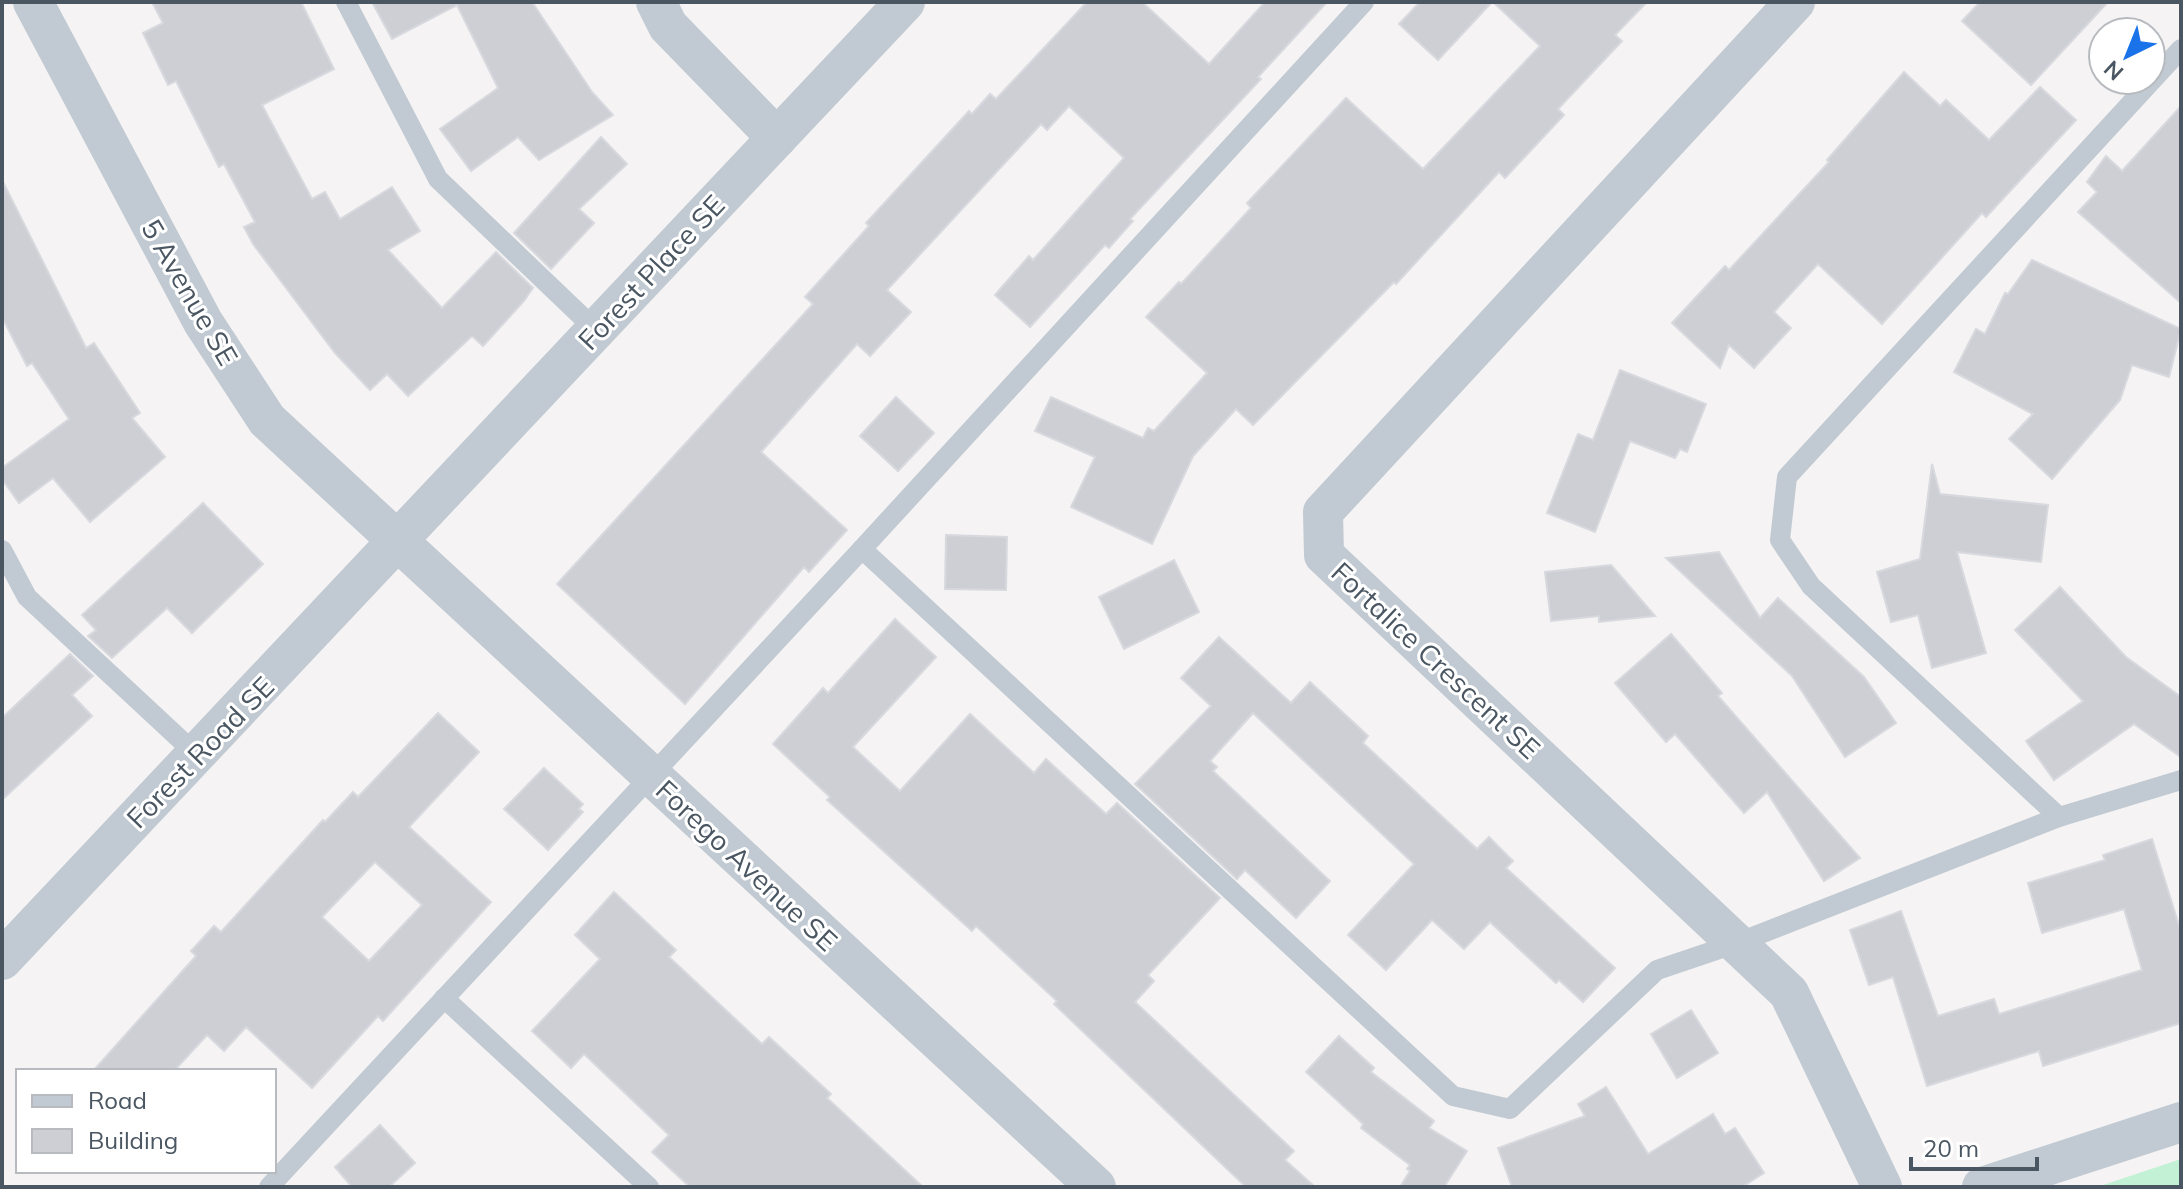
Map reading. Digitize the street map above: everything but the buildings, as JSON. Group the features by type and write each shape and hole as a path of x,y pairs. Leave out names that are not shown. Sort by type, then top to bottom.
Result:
{"street":[{"name":"5 Avenue SE","path":"33,2 203,322 267,420 399,543"},
{"path":"656,2 668,26 777,138"},
{"name":"Forest Place SE","path":"399,543 905,2"},
{"name":"Fortalice Crescent SE","path":"1795,2 1323,512 1324,555 1789,993 1882,1187"},
{"name":"Forest Road SE","path":"2,960 399,543"},
{"name":"Forego Avenue SE","path":"399,543 1096,1187"},
{"path":"1982,1187 2181,1122"}],"lane":[{"path":"346,2 438,179 596,330"},
{"path":"269,1187 862,549 1364,2"},
{"path":"2059,817 1811,586 1780,540 1787,477 2181,49"},
{"path":"862,549 1453,1096 1510,1109 1657,970 1737,943 2059,817 2181,780"},
{"path":"2,550 27,597 197,755"},
{"path":"444,998 649,1187"}],"green space":[{"path":"2181,1159 2181,1187 2097,1187"}]}
